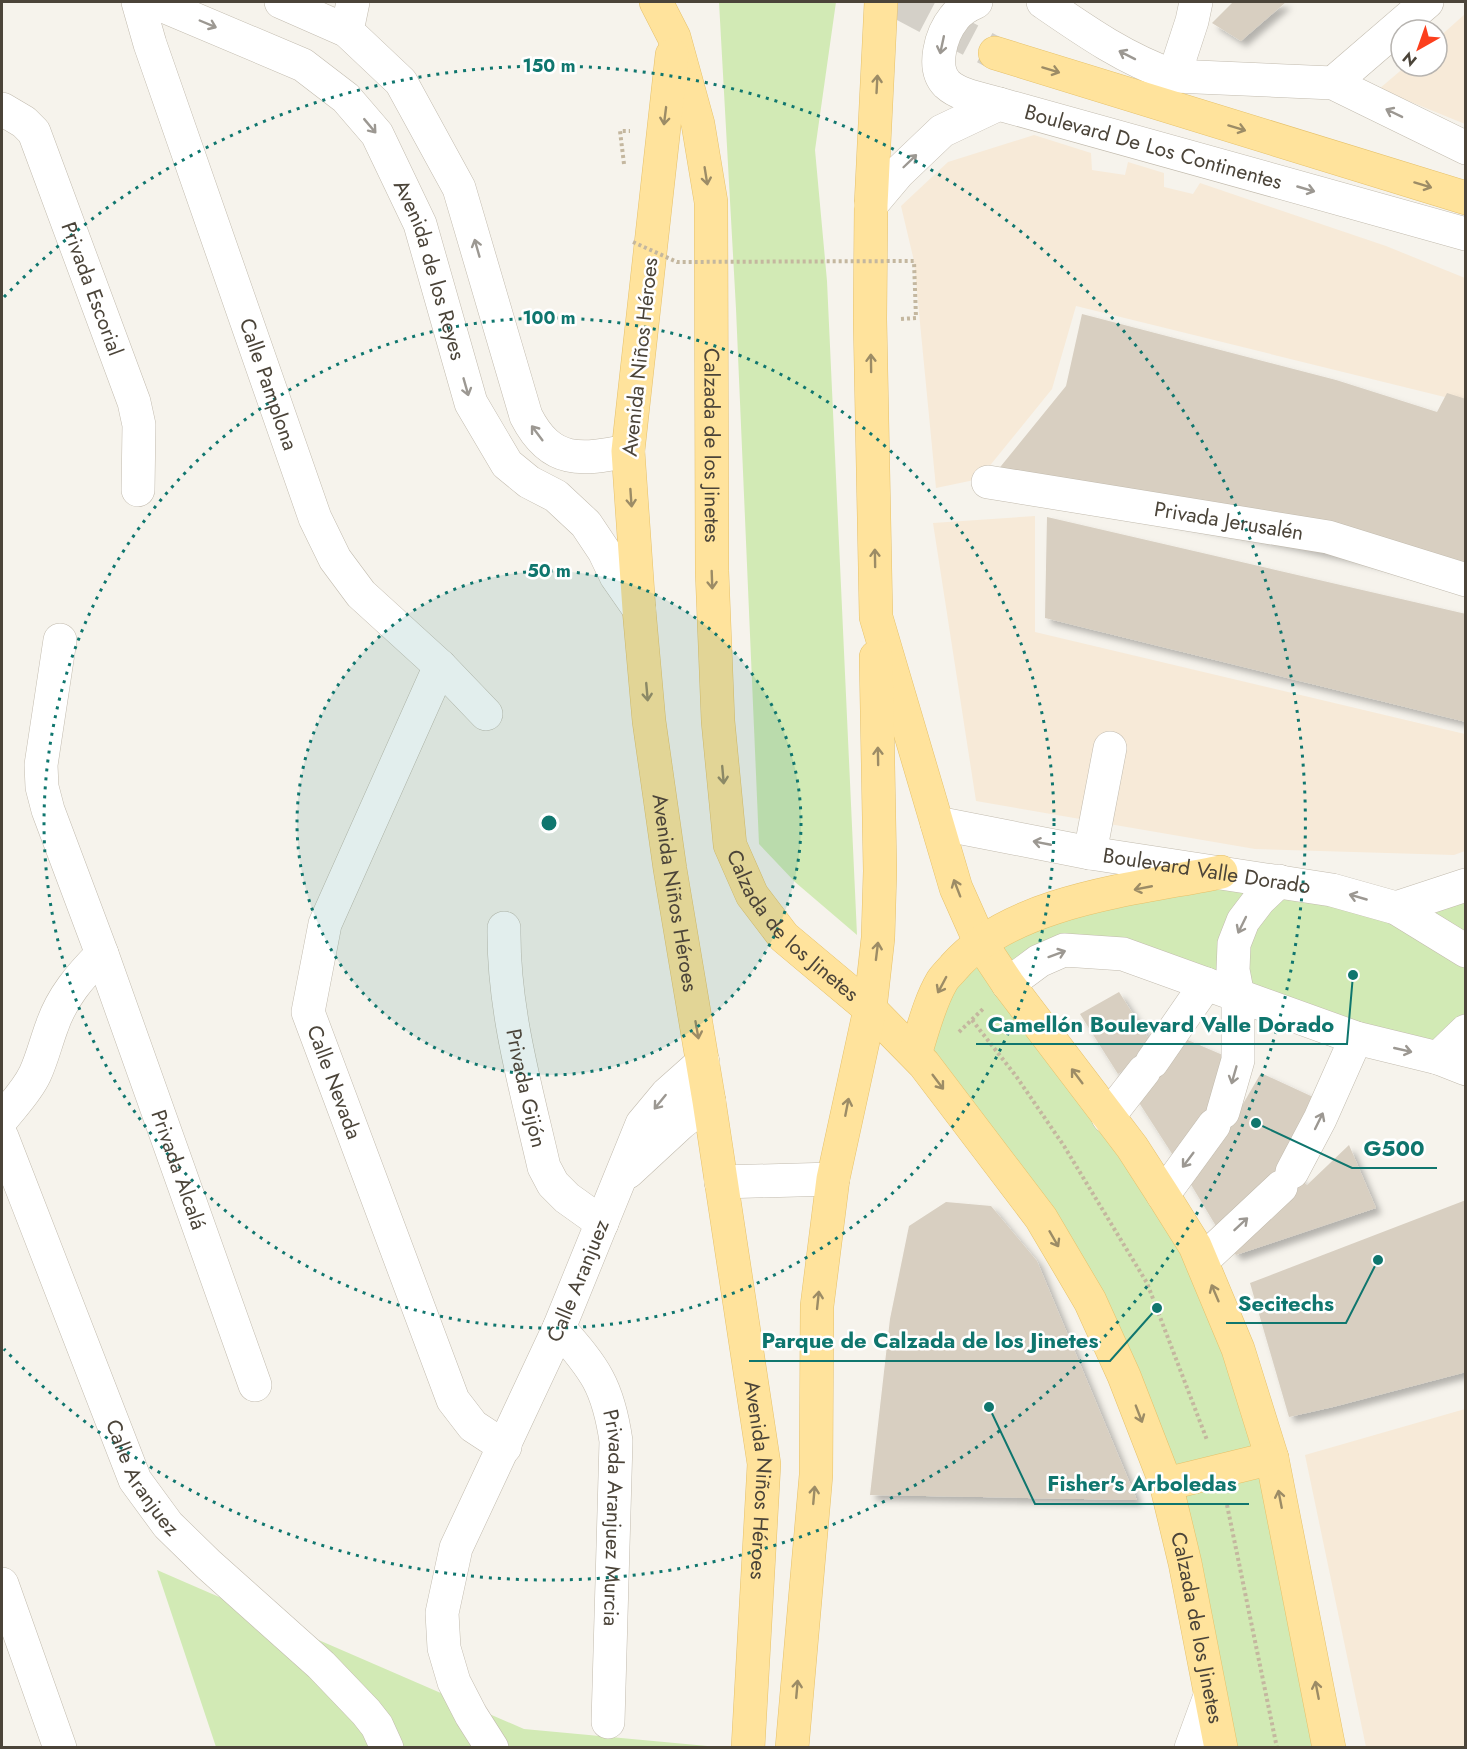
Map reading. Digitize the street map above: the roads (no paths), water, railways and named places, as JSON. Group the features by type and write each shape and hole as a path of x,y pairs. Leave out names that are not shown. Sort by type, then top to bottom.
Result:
{"main road":[{"path":"656,2 674,37"},
{"name":"Calzada de los Jinetes","path":"680,2 674,37 698,124 711,202 712,571 718,721 730,845 752,895 784,937 870,1009 924,1064 1041,1218 1090,1301 1124,1376 1166,1484 1185,1563 1221,1748"},
{"path":"792,1748 816,1474 817,1306 833,1179 870,1009 878,938 880,871 870,319 871,205 881,2"},
{"name":"Avenida Niños Héroes","path":"674,37 628,451 649,721 670,869 703,1062 764,1464 748,1748"},
{"path":"995,53 1466,198"},
{"path":"876,617 956,888 980,942 1008,984 1132,1148 1195,1246 1238,1349 1272,1458 1329,1748"},
{"path":"915,1054 942,980 980,942 1014,922 1081,900 1221,872"},
{"path":"1166,1484 1272,1458"}],"street":[{"name":"Calle Pamplona","path":"138,2 150,44 315,518 334,559 361,594 440,666 486,714"},
{"name":"Avenida de los Reyes","path":"154,2 303,65 346,98 377,134 420,224 471,403 507,464 529,482 556,496 586,524 604,551 616,576 639,609"},
{"path":"281,2 350,16 401,82 459,188 526,416 535,433 550,447 568,455 583,457 628,451"},
{"path":"976,2 955,16 945,33 939,67 944,81 956,91 999,104"},
{"path":"1043,2 1101,42 1152,68 1174,76 1333,82 1466,148"},
{"path":"1174,76 1196,2"},
{"path":"1333,82 1427,2"},
{"name":"Boulevard De Los Continentes","path":"871,205 898,173 942,131 999,104 1466,234"},
{"name":"Privada Escorial","path":"2,109 24,122 34,132 134,402 138,425 138,490"},
{"path":"556,496 568,455"},
{"name":"Privada Jerusalén","path":"988,482 1328,537 1466,580"},
{"name":"Privada Alcalá","path":"60,640 40,765 42,788 255,1385"},
{"name":"Calle Nevada","path":"440,666 325,924 309,1011 453,1400 473,1426 505,1448"},
{"path":"1090,853 1110,748"},
{"name":"Boulevard Valle Dorado","path":"937,823 1090,853 1332,890 1396,908 1466,951"},
{"path":"1162,1195 1219,1119 1238,1060 1238,996 1233,970 1234,944 1243,921 1259,900 1279,881"},
{"path":"1396,908 1466,885"},
{"name":"Privada Gijón","path":"504,928 503,963 510,1017 544,1167 553,1184 560,1191 602,1223"},
{"path":"1008,984 1039,961 1064,950 1123,954 1356,1038 1452,1064 1466,1031"},
{"path":"2,1119 34,1075 64,998 80,976 102,954"},
{"path":"1108,1116 1148,1067 1206,984"},
{"path":"1202,1261 1287,1180 1320,1119 1356,1038"},
{"name":"Calle Aranjuez","path":"492,1748 454,1682 444,1648 442,1613 456,1548 560,1328 642,1124 667,1094 703,1062"},
{"name":"Calle Aranjuez","path":"621,1179 681,1122 709,1101"},
{"name":"Calle Aranjuez","path":"2,1137 135,1480 168,1525 321,1665 366,1712 377,1726 387,1748"},
{"path":"721,1182 833,1179"},
{"name":"Privada Aranjuez Murcia","path":"560,1328 585,1357 601,1382 611,1409 616,1440 608,1722"},
{"path":"2,1584 60,1748"},
{"path":"1191,1748 1210,1696"}],"tunnel":[{"path":"898,2 995,53"}],"place":[{"name":"Camellón Boulevard Valle Dorado","path":"1353,975"},
{"name":"G500","path":"1256,1123"},
{"name":"Secitechs","path":"1378,1260"},
{"name":"Parque de Calzada de los Jinetes","path":"1157,1308"},
{"name":"Fisher's Arboledas","path":"989,1407"}]}
